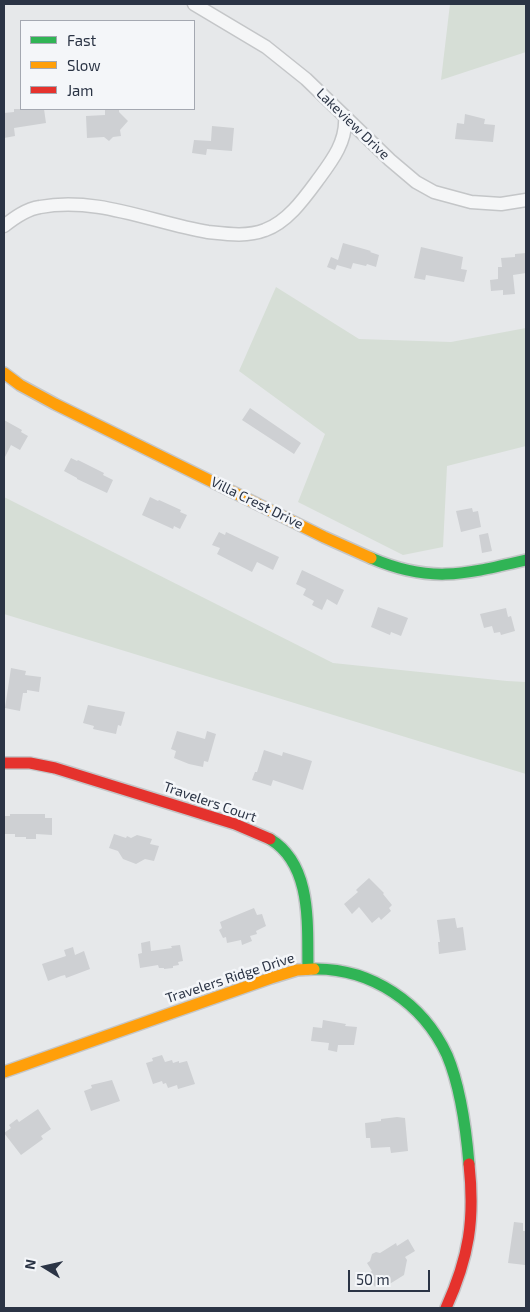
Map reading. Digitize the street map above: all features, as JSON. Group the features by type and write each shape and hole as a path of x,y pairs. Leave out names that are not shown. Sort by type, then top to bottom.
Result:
{"street":[{"name":"Lakeview Drive","path":"194,4 266,48 317,88 345,117 416,182 434,192 483,204 501,204 526,200"},
{"path":"4,226 21,214 40,207 75,204 111,209 192,229 220,233 244,234 264,230 289,214 318,180 344,137 346,128 345,117"},
{"name":"Villa Crest Drive","path":"4,373 20,385 54,404 387,566 420,574 438,575 469,573 526,560"},
{"name":"Travelers Court","path":"4,764 30,763 55,768 227,822 276,843 293,863 301,884 305,902 308,969"},
{"name":"Travelers Ridge Drive","path":"4,1072 265,979 308,969 330,970 374,980 395,992 423,1016 437,1035 447,1054 459,1093 474,1198 472,1226 466,1258 446,1308"}],"shaded area":[{"path":"450,4 526,4 526,52 441,80"},
{"path":"276,287 359,339 451,342 526,328 526,446 447,466 443,547 403,555 298,502 325,434 239,371"},
{"path":"4,497 333,663 526,682 526,774 4,614"}],"building":[{"path":"14,109 44,110 46,123 14,128 15,136 4,138 4,113 14,112"},
{"path":"105,110 119,110 128,121 120,130 121,136 113,137 109,141 104,137 87,138 86,116 105,115"},
{"path":"465,114 485,119 484,124 495,125 493,142 455,139 457,123 464,124"},
{"path":"212,126 234,128 232,151 207,149 206,155 192,153 194,140 211,141"},
{"path":"343,243 379,255 376,267 353,263 351,269 337,265 335,270 327,267 331,257 338,260"},
{"path":"421,247 463,257 461,269 467,270 464,282 426,275 425,280 414,278"},
{"path":"526,253 526,273 513,275 515,294 503,295 503,290 491,291 490,280 498,279 498,267 502,267 501,258 515,257 515,254"},
{"path":"250,408 301,443 294,454 242,420"},
{"path":"4,420 22,430 21,432 28,436 20,450 11,445 4,459"},
{"path":"71,458 104,473 103,475 113,480 107,493 64,471"},
{"path":"150,497 181,510 180,512 187,515 180,529 174,526 173,529 142,515"},
{"path":"472,508 473,512 478,511 481,527 461,532 456,511"},
{"path":"219,532 225,535 226,532 279,557 273,570 257,562 252,572 217,554 220,548 212,545"},
{"path":"488,533 492,551 482,553 479,535"},
{"path":"302,570 344,590 337,605 327,599 322,610 312,605 314,601 303,595 306,589 296,584"},
{"path":"378,607 408,618 401,636 391,632 390,635 371,627"},
{"path":"506,608 508,617 511,616 515,631 501,635 500,632 494,633 492,626 484,628 480,614"},
{"path":"11,668 26,671 25,675 41,677 39,692 27,690 27,693 23,693 20,711 5,708"},
{"path":"88,705 125,712 121,726 118,725 116,734 93,729 94,726 83,723"},
{"path":"177,731 205,739 207,731 216,734 208,762 204,761 203,767 174,758 176,751 171,749"},
{"path":"264,750 282,756 283,752 312,761 303,790 273,780 271,786 252,780 255,772 257,772"},
{"path":"10,814 45,814 45,818 52,818 52,835 36,834 36,839 26,839 26,837 15,837 15,834 4,834 4,816 10,816"},
{"path":"114,834 126,838 127,836 131,838 137,835 152,839 150,844 159,846 154,861 145,859 136,864 123,859 118,851 109,848"},
{"path":"369,878 384,893 392,905 389,908 391,911 381,920 379,917 372,923 359,907 352,914 344,904 358,892 356,890"},
{"path":"254,908 257,915 262,914 266,926 256,931 257,934 250,936 252,941 242,945 241,940 227,943 226,937 223,938 219,930 222,928 220,922"},
{"path":"455,918 457,928 463,927 466,950 439,954 438,942 440,942 437,920"},
{"path":"150,941 151,951 180,945 183,961 178,962 179,965 173,966 173,968 159,968 158,965 140,968 138,954 142,953 141,943"},
{"path":"73,947 75,955 84,951 90,969 66,978 65,975 48,981 42,964 66,956 64,950"},
{"path":"323,1020 357,1027 354,1045 338,1045 337,1052 328,1050 329,1043 311,1041 313,1027 322,1028"},
{"path":"162,1055 165,1062 172,1060 173,1063 187,1061 195,1084 178,1089 177,1085 168,1088 166,1083 163,1084 162,1081 153,1084 146,1063 153,1061 152,1058"},
{"path":"112,1080 120,1101 91,1111 84,1091 92,1088 91,1085"},
{"path":"38,1109 51,1129 41,1136 43,1139 21,1155 4,1133 11,1128 9,1125 17,1119 19,1122"},
{"path":"397,1117 405,1118 408,1151 391,1153 390,1147 371,1148 370,1138 366,1138 365,1123"},
{"path":"514,1222 523,1223 523,1231 526,1231 525,1265 508,1263"},
{"path":"408,1239 415,1251 405,1257 407,1260 404,1275 388,1285 387,1283 382,1286 381,1283 375,1287 367,1274 372,1271 367,1263 370,1261 372,1254 380,1253 396,1243 397,1246"}],"traffic: fast":[{"path":"371,558 392,566 431,574 466,572 526,560"},
{"path":"270,839 284,850 294,864 301,880 307,916 308,969"},
{"path":"314,969 335,970 375,982 393,992 424,1019 437,1036 452,1068 462,1108 469,1164"}],"traffic: slow":[{"path":"4,373 20,385 55,404 324,537 371,558"},
{"path":"4,1072 271,978 297,970 314,969"}],"traffic: jam":[{"path":"4,763 30,763 55,768 235,824 270,839"},
{"path":"446,1308 460,1272 468,1238 471,1203 469,1164"}]}
